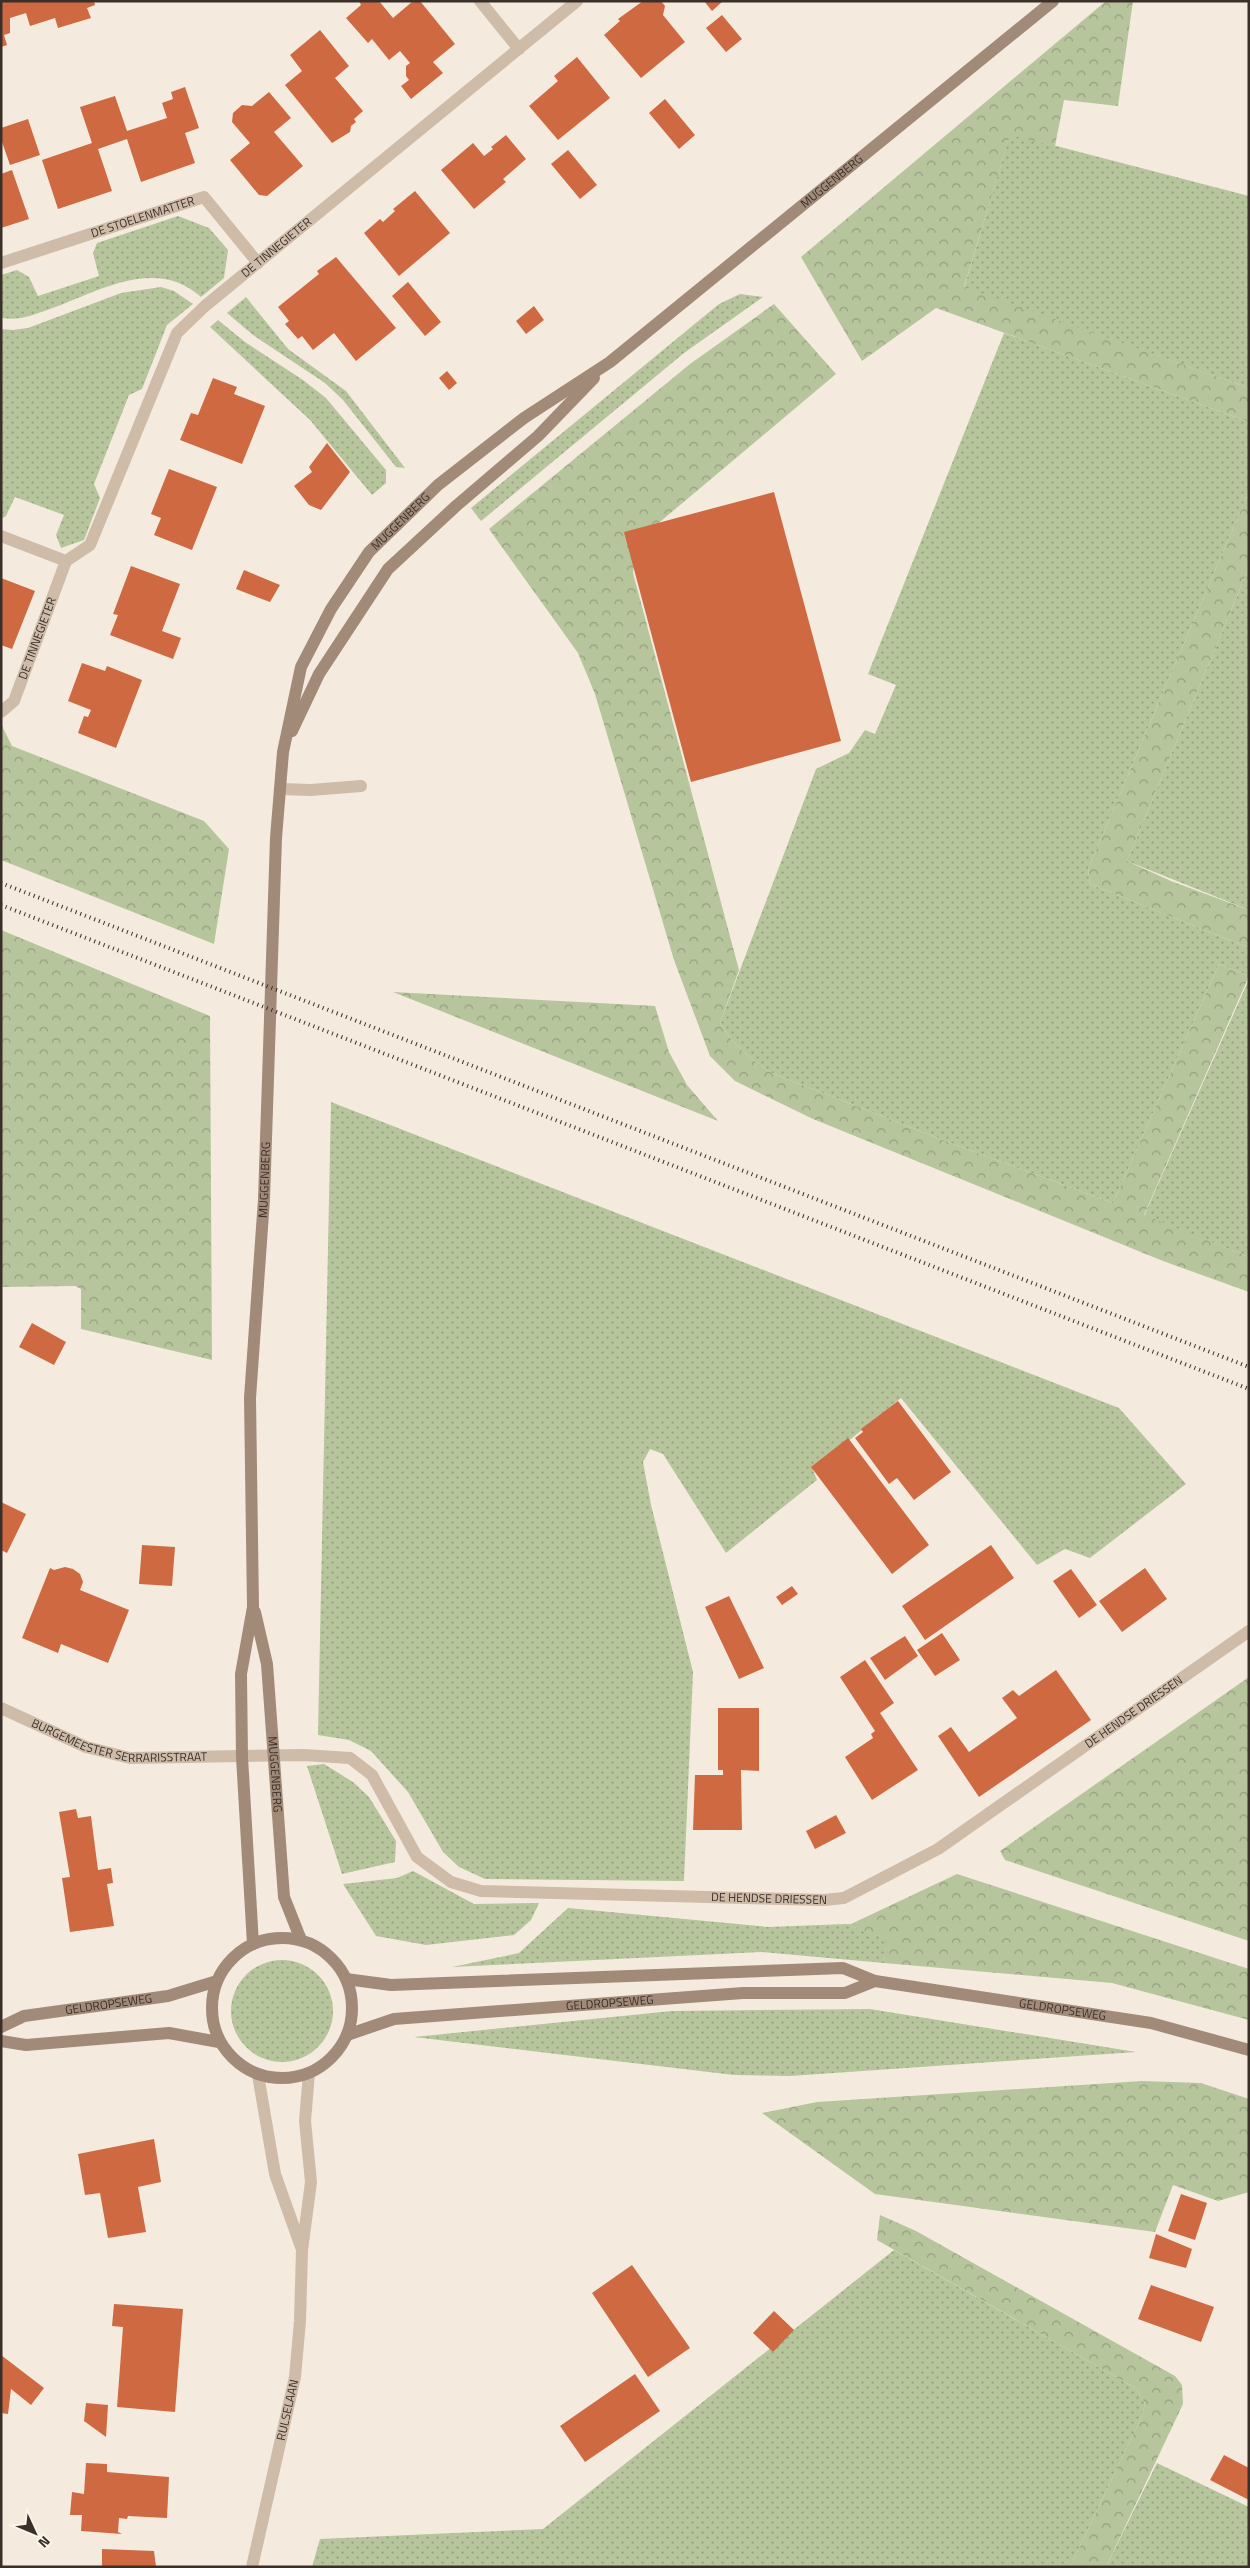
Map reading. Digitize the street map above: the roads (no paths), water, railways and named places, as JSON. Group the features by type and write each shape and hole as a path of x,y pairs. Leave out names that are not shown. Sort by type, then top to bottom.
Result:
{"main road":[{"name":"MUGGENBERG","path":"301,1940 284,1897 267,1664 254,1607 250,1398 264,1199 280,788 283,752 301,667 331,609 369,552 446,479 524,418 610,362 1053,1"},
{"name":"MUGGENBERG","path":"283,752 319,674 388,569 456,506 538,436 610,362"},
{"name":"MUGGENBERG","path":"253,1944 242,1757 241,1674 254,1607"},
{"path":"285,1938 301,1940 315,1946 328,1955 346,1979 352,2007 346,2035 337,2051 324,2064 309,2074 284,2079 258,2075 236,2062 219,2042 213,2022 212,2001 216,1981 225,1965 238,1953 253,1944 268,1939 285,1938"},
{"name":"GELDROPSEWEG","path":"346,1979 391,1985 843,1968 875,1981 1150,2022 1249,2050"},
{"name":"GELDROPSEWEG","path":"1,2027 24,2016 168,1996 216,1981"},
{"name":"GELDROPSEWEG","path":"346,2035 394,2020 743,1993 845,1993 875,1981"},
{"path":"1,2041 26,2045 169,2033 219,2042"}],"street":[{"path":"480,1 519,48"},
{"name":"DE TINNEGIETER","path":"1,712 14,701 66,561 90,545 176,334 205,306 576,1"},
{"name":"DE STOELENMATTER","path":"1,263 204,197 258,263"},
{"path":"1,536 66,561"},
{"path":"280,788 311,790 361,786"},
{"name":"DE HENDSE DRIESSEN","path":"242,1757 304,1756 350,1758 372,1775 417,1857 451,1882 481,1891 824,1900 844,1898 938,1849 1249,1631"},
{"name":"BURGEMEESTER SERRARISSTRAAT","path":"1,1708 86,1747 130,1758 242,1757"},
{"name":"RULSELAAN","path":"252,2567 295,2378 300,2321 302,2250 311,2182 305,2121 309,2074"},
{"name":"RULSELAAN","path":"258,2075 275,2174 302,2250"}],"railway":[{"path":"1,883 1249,1367"},
{"path":"1,905 1249,1389"}]}
